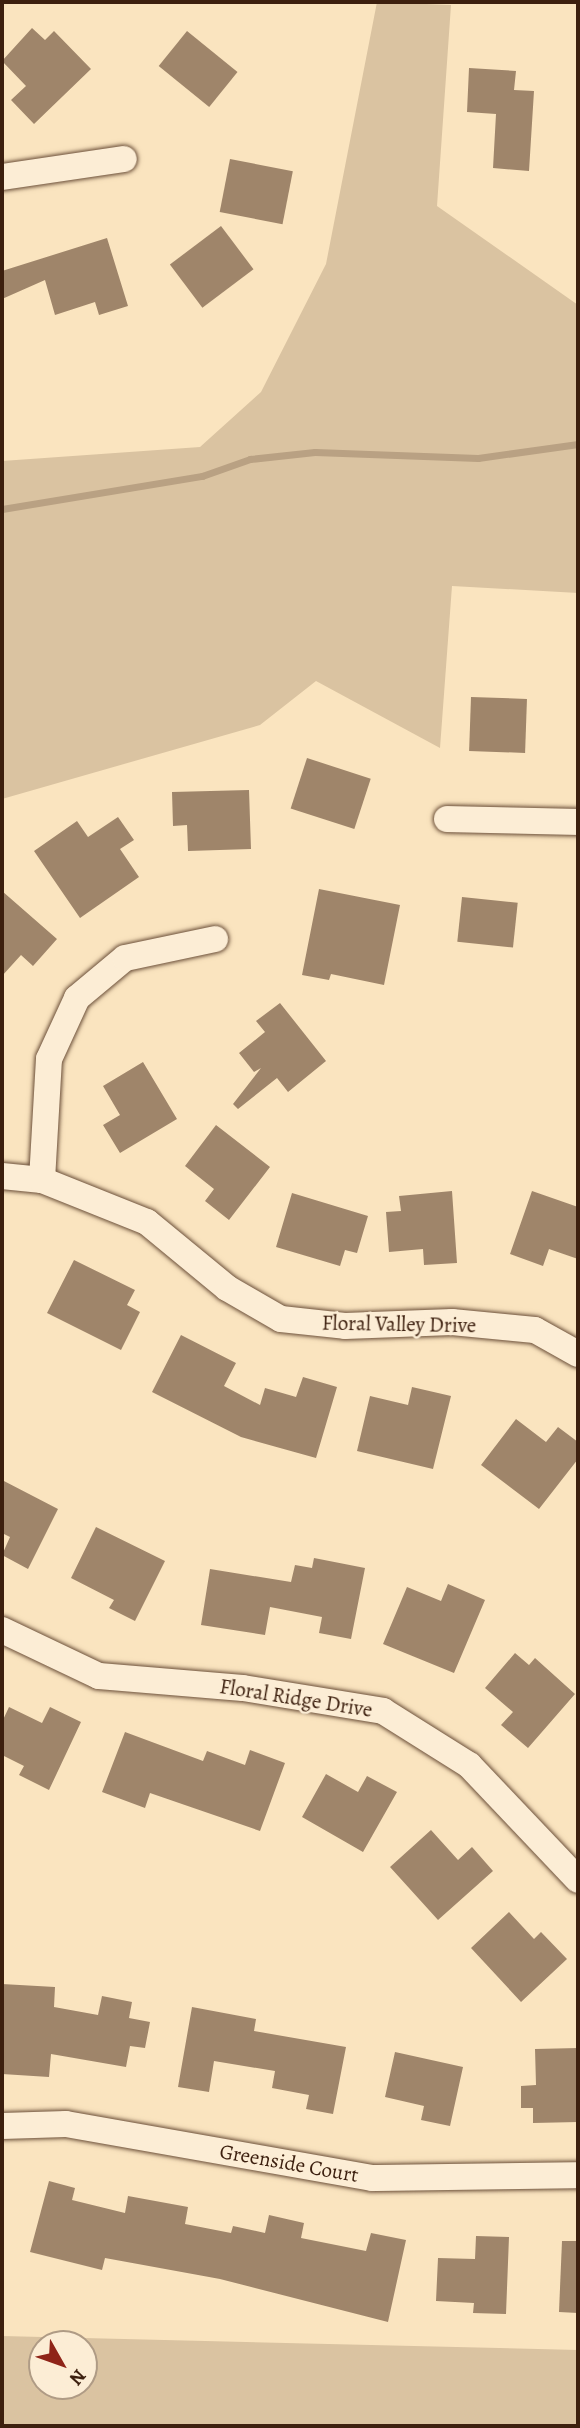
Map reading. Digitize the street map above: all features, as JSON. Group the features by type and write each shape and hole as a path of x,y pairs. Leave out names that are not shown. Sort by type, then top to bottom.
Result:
{"street":[{"path":"2,177 124,159"},
{"path":"447,819 578,822"},
{"path":"42,1180 49,1059 77,998 125,958 215,939"},
{"name":"Floral Valley Drive","path":"2,1175 42,1180 147,1222 227,1289 281,1319 345,1326 452,1322 535,1330 578,1354"},
{"name":"Floral Ridge Drive","path":"2,1630 99,1676 243,1688 383,1712 470,1765 578,1880"},
{"name":"Greenside Court","path":"2,2126 66,2124 372,2178 578,2175"}],"shaded area":[{"path":"377,2 451,5 437,206 578,305 578,593 452,586 440,748 316,681 260,725 2,799 2,461 200,447 261,392 326,264"},
{"path":"2,2336 28,2337 28,2400 98,2400 98,2338 578,2350 578,2426 2,2426"}],"building":[{"path":"32,28 45,40 54,31 91,69 34,124 11,100 26,86 2,61"},
{"path":"187,31 238,72 209,107 159,66"},
{"path":"469,68 516,71 514,90 534,91 529,171 493,168 496,114 467,112"},
{"path":"230,159 293,171 283,224 220,212"},
{"path":"221,226 253,269 202,308 170,265"},
{"path":"107,238 128,306 99,315 95,302 55,315 45,280 2,299 2,271"},
{"path":"471,697 527,699 525,753 469,751"},
{"path":"307,758 371,779 354,829 291,808"},
{"path":"249,790 251,849 188,851 187,825 173,826 172,792"},
{"path":"118,817 134,840 120,849 139,877 80,918 34,851 77,821 88,837"},
{"path":"319,889 400,905 384,985 331,974 329,980 302,975"},
{"path":"2,891 57,939 33,966 21,955 2,976"},
{"path":"462,897 518,903 513,948 457,942"},
{"path":"280,1003 326,1061 288,1092 277,1078 238,1109 233,1104 261,1068 254,1072 239,1053 265,1032 256,1021"},
{"path":"143,1062 177,1119 120,1153 103,1125 120,1115 103,1086"},
{"path":"216,1125 270,1167 229,1220 205,1201 214,1189 185,1166"},
{"path":"452,1191 457,1263 424,1265 423,1249 389,1252 386,1212 401,1211 399,1196"},
{"path":"532,1191 578,1207 578,1259 549,1249 543,1266 510,1254"},
{"path":"292,1193 368,1216 357,1253 345,1250 340,1266 276,1247"},
{"path":"74,1260 135,1290 127,1305 140,1312 121,1350 47,1313"},
{"path":"181,1335 236,1363 224,1386 260,1405 265,1388 296,1397 303,1377 337,1387 316,1458 241,1437 152,1392"},
{"path":"412,1387 451,1396 433,1469 357,1451 370,1396 408,1405"},
{"path":"516,1419 546,1442 558,1427 578,1442 578,1459 539,1509 481,1465"},
{"path":"2,1480 58,1509 28,1569 2,1555 10,1537 2,1533"},
{"path":"96,1527 165,1561 135,1621 109,1608 114,1600 71,1578"},
{"path":"314,1558 365,1568 351,1639 319,1633 322,1617 270,1607 265,1635 201,1625 210,1569 291,1582 295,1565 312,1568"},
{"path":"448,1584 485,1600 454,1673 383,1644 407,1587 441,1601"},
{"path":"515,1653 529,1665 535,1658 575,1694 528,1748 501,1725 513,1712 485,1688"},
{"path":"9,1707 42,1723 50,1707 81,1722 49,1790 19,1775 24,1766 2,1755 2,1722"},
{"path":"125,1732 203,1761 207,1751 245,1765 250,1750 285,1763 260,1831 150,1793 145,1808 102,1792"},
{"path":"326,1774 358,1792 367,1776 397,1792 363,1852 302,1817"},
{"path":"431,1830 458,1860 472,1847 493,1871 438,1920 390,1867"},
{"path":"509,1912 534,1939 541,1932 567,1959 521,2002 471,1948"},
{"path":"2,1984 55,1987 54,2007 98,2015 102,1996 132,2002 129,2018 150,2022 145,2048 130,2046 126,2067 51,2054 49,2077 2,2074"},
{"path":"192,2007 256,2019 254,2031 346,2047 333,2114 306,2109 309,2095 272,2088 275,2071 214,2061 209,2092 178,2087"},
{"path":"578,2048 578,2122 533,2123 533,2108 521,2108 521,2086 536,2085 535,2049"},
{"path":"395,2052 463,2067 450,2126 421,2120 424,2106 385,2097"},
{"path":"49,2181 75,2188 72,2200 125,2213 128,2196 188,2207 185,2224 231,2233 233,2226 265,2233 269,2215 304,2223 301,2238 366,2251 371,2233 406,2240 388,2322 220,2279 105,2258 102,2270 30,2252"},
{"path":"476,2236 509,2237 506,2314 473,2313 474,2303 436,2301 438,2258 475,2259"},
{"path":"562,2241 578,2241 578,2313 559,2312"}],"waterway":[{"path":"2,509 202,476 250,459 315,452 478,458 578,444"}]}
